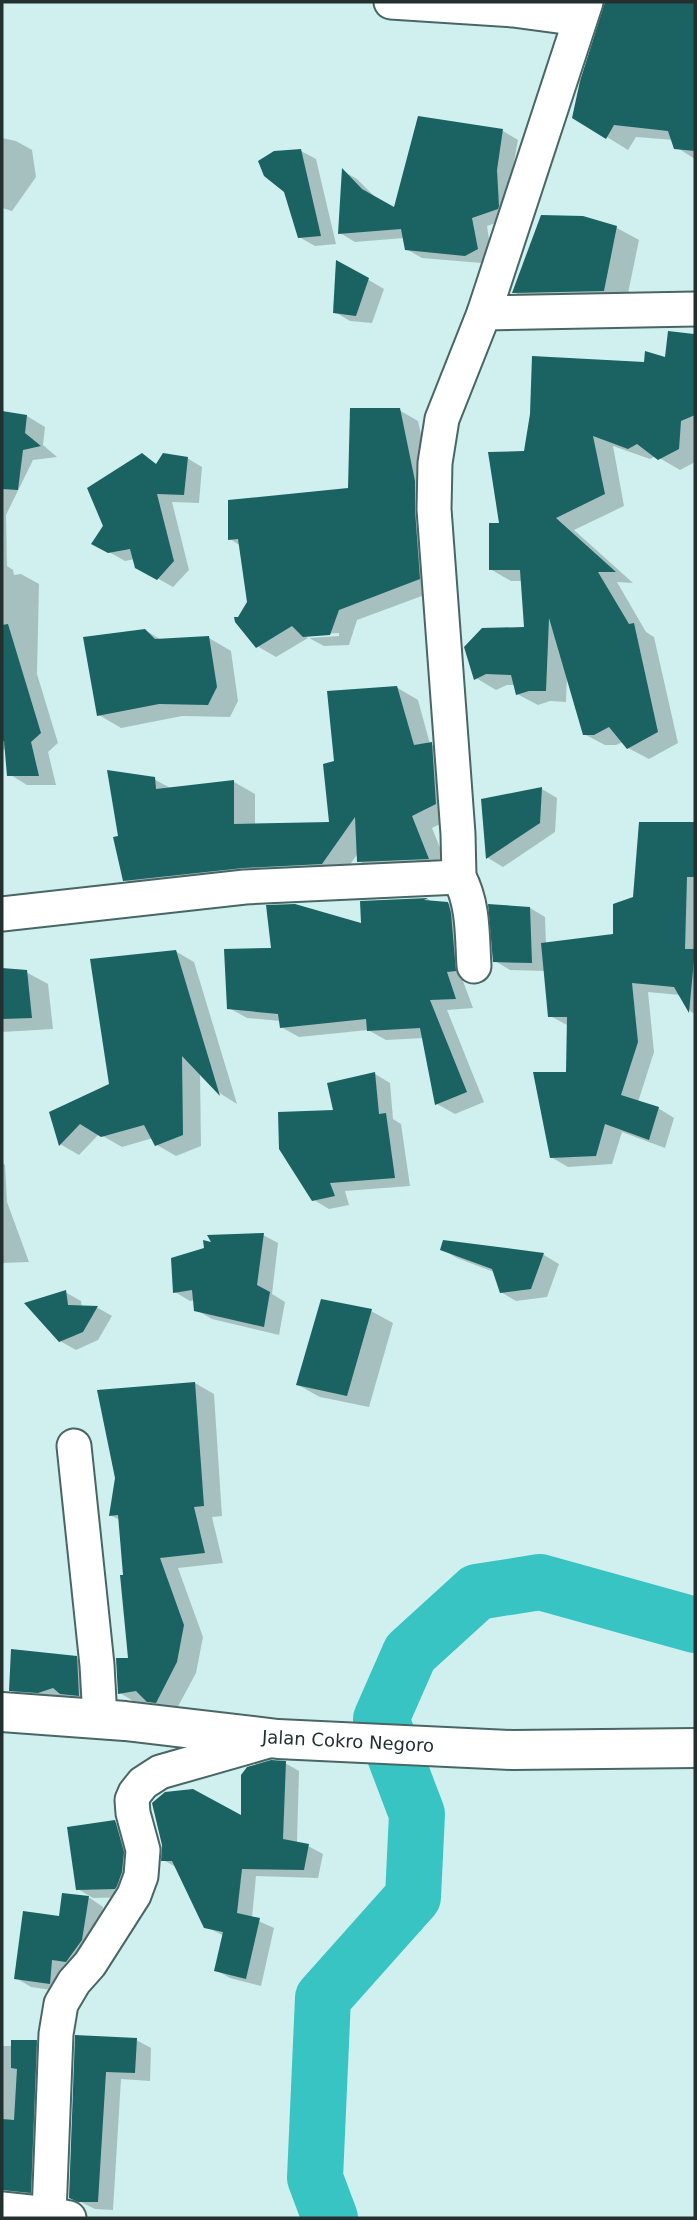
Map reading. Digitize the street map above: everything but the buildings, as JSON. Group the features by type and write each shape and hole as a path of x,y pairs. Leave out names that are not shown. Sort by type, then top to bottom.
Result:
{"street":[{"path":"390,2 513,10 583,11 484,313 442,419 435,463 434,509 459,877 470,908 474,966"},
{"path":"484,313 695,309"},
{"path":"2,915 245,887 459,877"},
{"path":"74,1446 97,1665 100,1719"},
{"name":"Jalan Cokro Negoro","path":"2,1712 100,1719 278,1739 512,1750 695,1748"},
{"path":"2,2209 59,2216 56,2034 61,2004 74,1982 90,1965 134,1895 141,1876 143,1850 133,1813 132,1800 135,1793 143,1783 160,1772 278,1739"}],"waterway":[{"path":"330,2218 315,2178 323,1998 413,1897 417,1814 381,1719 410,1653 477,1592 540,1582 695,1625"}]}
